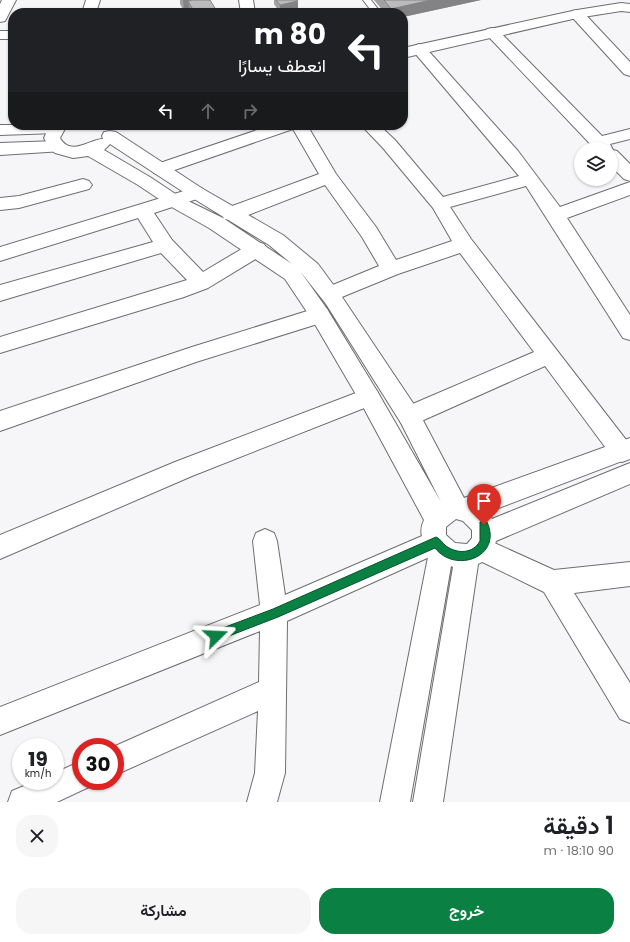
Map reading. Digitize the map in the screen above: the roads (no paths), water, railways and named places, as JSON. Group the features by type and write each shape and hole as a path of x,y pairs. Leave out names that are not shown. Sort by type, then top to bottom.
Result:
{"street":[{"path":"0,18 9,0"},
{"path":"560,4 582,0"},
{"path":"408,52 577,14 598,5 630,8"},
{"path":"408,39 515,13"},
{"path":"577,14 630,71"},
{"path":"492,32 598,142"},
{"path":"419,49 512,155 530,179 630,332"},
{"path":"55,130 52,138 57,147"},
{"path":"0,149 57,147 70,152 90,150 101,146 111,130"},
{"path":"113,130 160,169 231,214 276,240 311,268 330,294 409,416 458,557 627,458"},
{"path":"160,169 240,132 254,130"},
{"path":"302,130 329,177 369,232 391,269"},
{"path":"374,130 389,144 439,204 464,244 627,458"},
{"path":"611,142 630,134"},
{"path":"90,150 144,181 174,201 216,223 257,249 292,274 320,314 447,525 395,802"},
{"path":"618,162 630,175"},
{"path":"231,214 329,177"},
{"path":"439,204 530,179"},
{"path":"0,204 19,202 83,185"},
{"path":"555,216 630,188"},
{"path":"0,254 197,193"},
{"path":"144,210 165,245 201,283"},
{"path":"330,294 391,269 464,244"},
{"path":"0,293 165,245"},
{"path":"0,345 177,292 201,283 257,249"},
{"path":"0,421 192,355 320,314"},
{"path":"409,416 549,355"},
{"path":"0,547 113,497 231,448 369,397"},
{"path":"0,721 274,613 447,525 627,458"},
{"path":"428,802 478,546 484,525 479,518 447,525"},
{"path":"262,802 270,773 274,613 266,542"},
{"path":"478,546 553,583 630,709"},
{"path":"553,583 630,574"},
{"path":"124,757 272,690"},
{"path":"23,802 72,780"}],"lane":[{"path":"367,0 373,8"}]}
